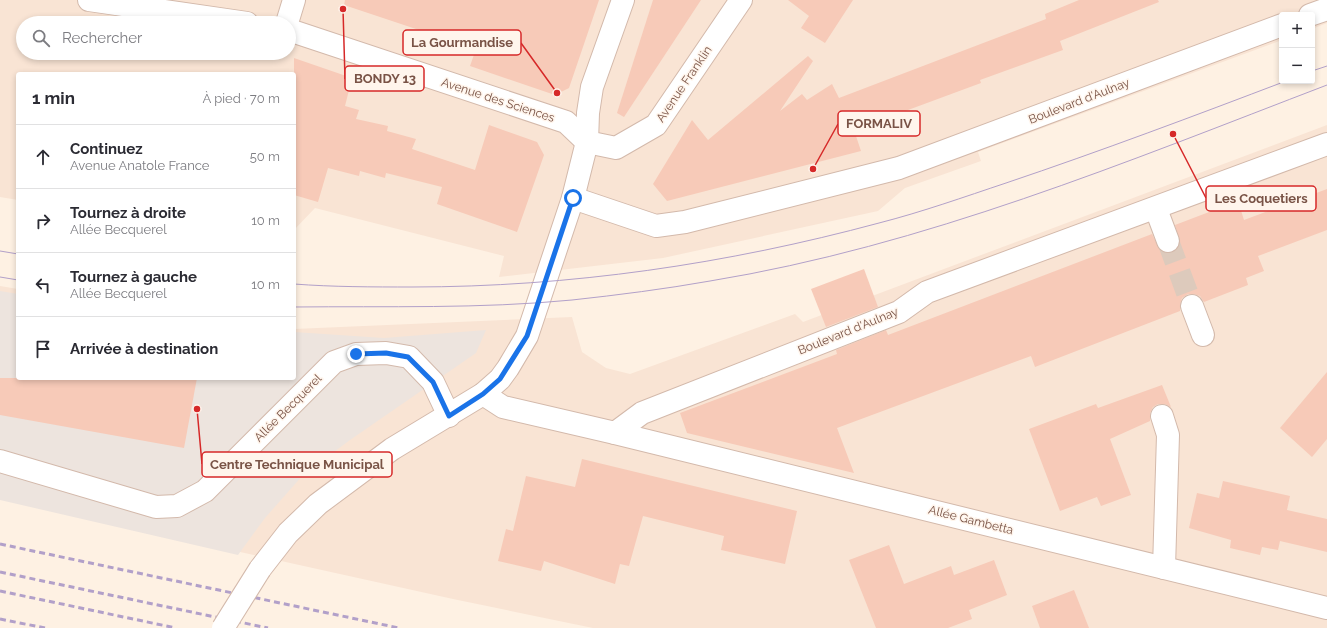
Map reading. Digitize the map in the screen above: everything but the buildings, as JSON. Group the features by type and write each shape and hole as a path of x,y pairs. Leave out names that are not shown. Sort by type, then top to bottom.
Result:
{"street":[{"path":"89,0 198,16"},
{"path":"289,16 294,0"},
{"path":"223,628 260,569 288,533 318,504 386,453 483,394 504,374 527,336 573,198 587,142 588,113 592,87 624,0"},
{"name":"Avenue Franklin","path":"587,142 616,148 656,125 741,0"},
{"path":"1315,13 1327,9"},
{"name":"Boulevard d'Aulnay","path":"573,198 656,226 685,222 899,168 1279,26"},
{"name":"Avenue des Sciences","path":"296,32 566,122 587,142"},
{"name":"Boulevard d'Aulnay","path":"615,433 642,414 898,312 927,292 1156,209 1327,144"},
{"path":"1156,209 1168,241"},
{"path":"1192,306 1202,335"},
{"name":"Allée Becquerel","path":"0,461 156,507 177,506 205,491 334,362 356,354 386,353 408,357 433,382 449,416"},
{"path":"483,394 503,407 615,433"},
{"path":"1162,416 1168,435 1164,568"},
{"name":"Allée Gambetta","path":"615,433 1327,608"}],"shaded area":[{"path":"0,0 1327,0 1327,23 1315,28 1315,12 1279,12 1279,41 978,152 981,161 905,188 878,211 663,258 499,277 504,256 315,208 296,228 296,72 16,72 16,200 0,197"},
{"path":"1327,125 1327,628 593,628 453,599 0,499 0,286 16,289 16,380 296,380 296,329 572,317 582,352 606,368 630,374 795,314 803,322"},
{"path":"0,291 16,294 16,380 296,380 296,332 384,338 486,330 476,353 350,440 303,475 265,518 238,555 0,500"}],"tunnel":[{"path":"1168,241 1192,306"}],"tram line":[{"path":"1315,70 1327,66"},
{"path":"296,284 412,287 530,283 589,278 648,270 764,250 822,238 943,204 1112,146 1279,84"},
{"path":"296,307 468,306 537,303 676,287 790,266 946,224 1023,199 1100,172 1327,85"},
{"path":"0,251 16,254"},
{"path":"0,277 16,280"}],"railway":[{"path":"0,544 399,628"},
{"path":"0,572 268,628"},
{"path":"0,591 176,628"},
{"path":"0,619 45,628"}],"place":[{"name":"BONDY 13","path":"343,9"},
{"name":"La Gourmandise","path":"557,93"},
{"name":"Les Coquetiers","path":"1173,134"},
{"name":"FORMALIV","path":"813,169"},
{"name":"Centre Technique Municipal","path":"197,409"}],"route":[{"path":"356,354 386,353 408,357 433,382 449,416 483,394 500,379 527,336 573,198"}]}
